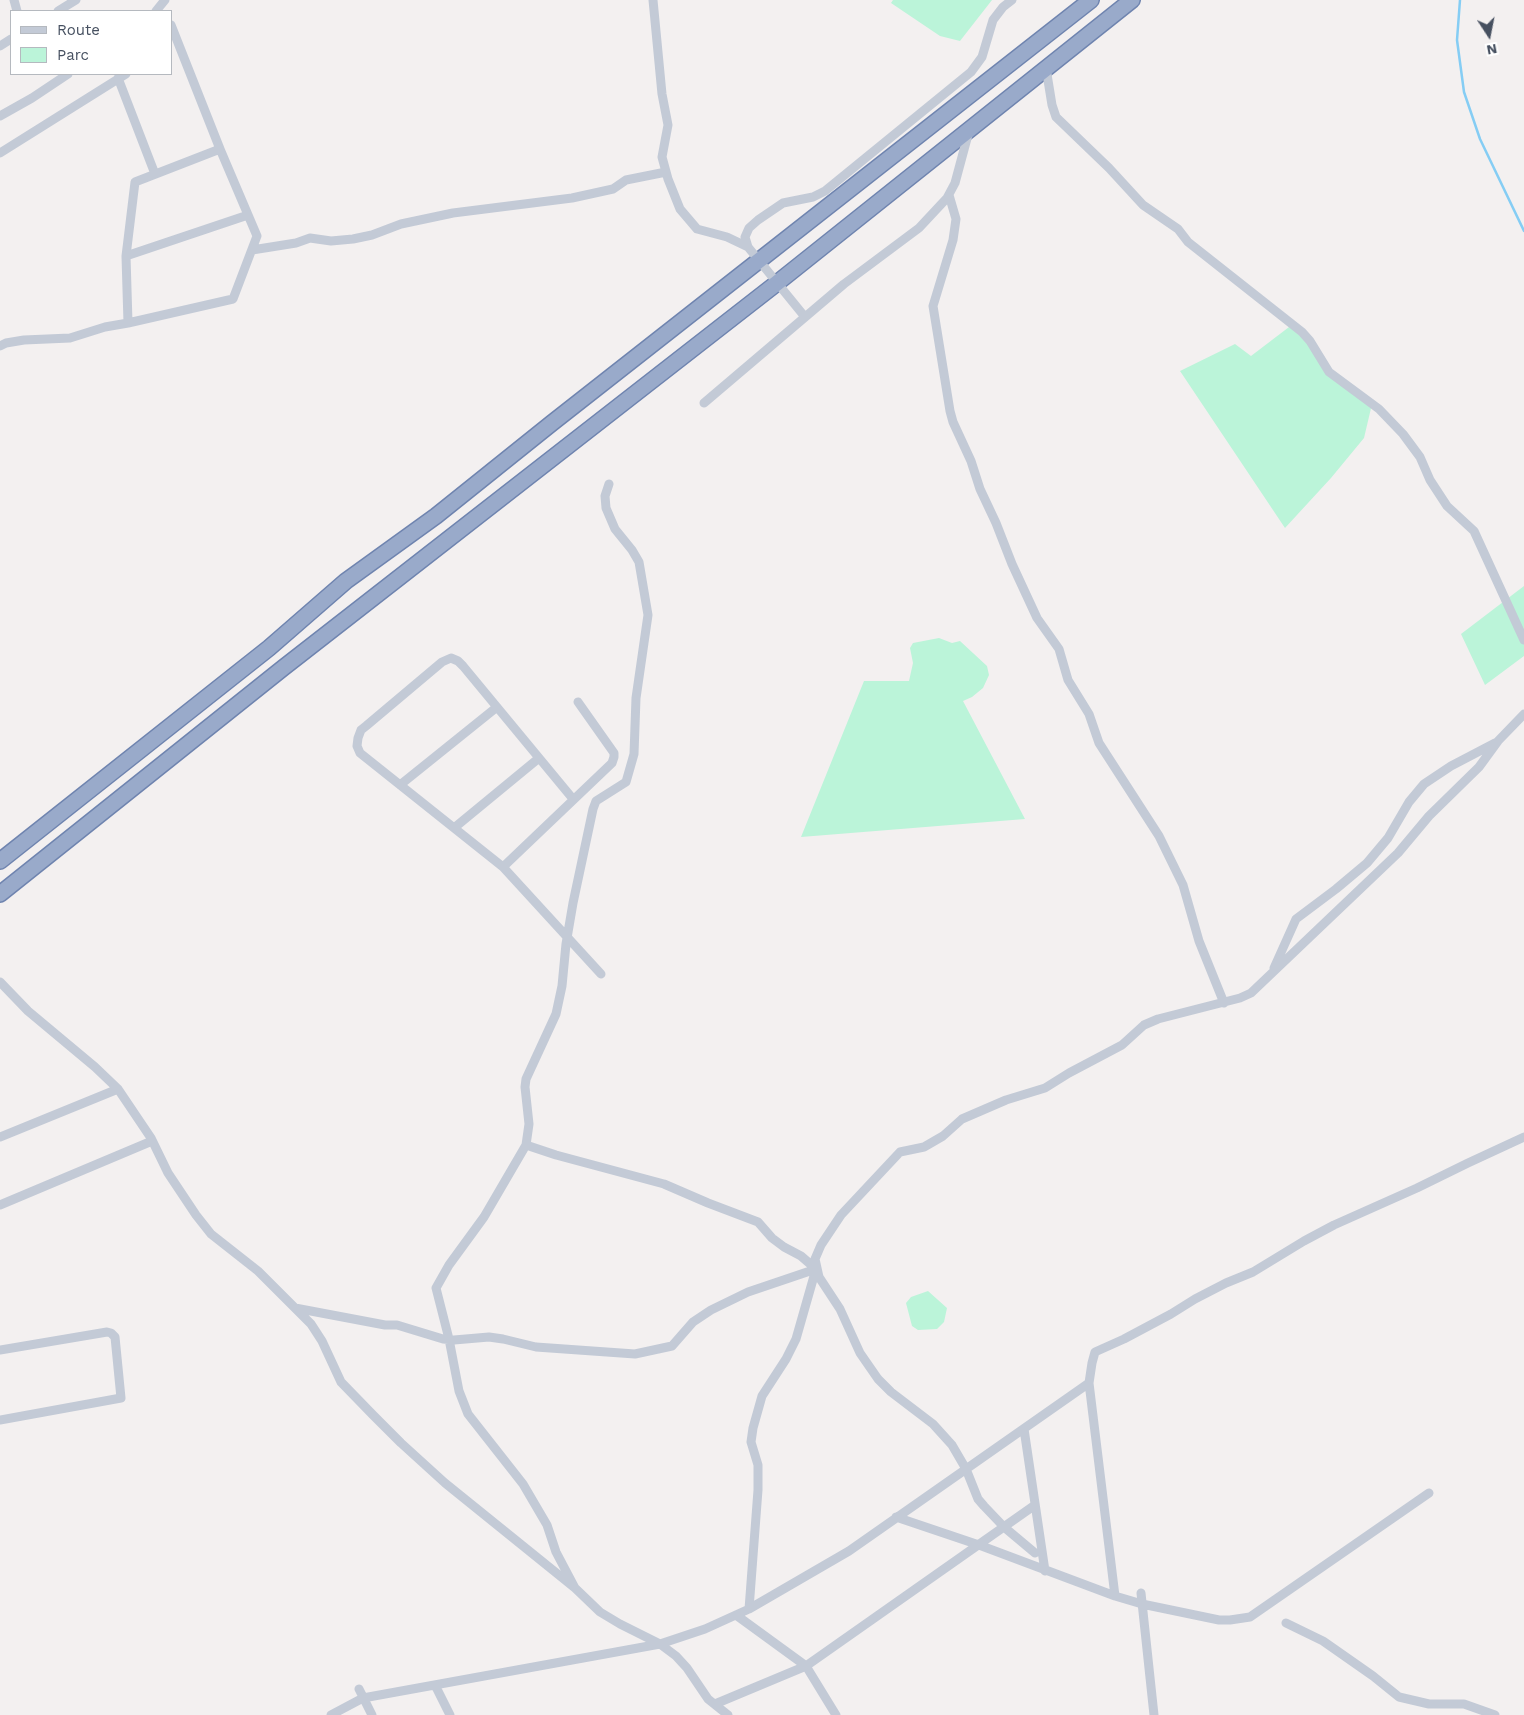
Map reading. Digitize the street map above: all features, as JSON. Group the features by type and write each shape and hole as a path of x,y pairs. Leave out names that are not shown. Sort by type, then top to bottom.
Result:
{"highway":[{"path":"0,862 269,648 346,581 436,516 1091,0"},
{"path":"0,894 283,668 777,283 1132,0"}],"street":[{"path":"60,10 76,0"},
{"path":"653,0 662,94 668,125 662,157 680,209 697,229 727,237 748,247"},
{"path":"804,317 748,247 745,237 749,228 783,203 813,197 825,191 971,72 982,57 993,20 1003,7 1012,0"},
{"path":"0,346 24,340 70,338 105,327 233,299 257,236 175,44 172,30"},
{"path":"1046,68 1052,105 1056,117 1109,168 1143,205 1178,229 1188,242 1302,332 1310,341 1329,372 1379,409 1403,434 1420,457 1430,480 1447,506 1474,530 1524,640"},
{"path":"0,116 66,75"},
{"path":"0,152 122,76 156,174"},
{"path":"704,403 844,284 919,228 950,195 970,129"},
{"path":"128,323 126,256 135,182 220,149"},
{"path":"252,250 296,243 310,238 331,241 353,239 372,235 401,224 453,213 572,198 613,189 626,180 666,172"},
{"path":"950,195 956,219 953,240 933,306 953,422 1012,564 1037,618 1059,649 1068,680 1089,714 1099,743 1159,836 1183,885 1199,941 1224,1003"},
{"path":"126,256 248,215"},
{"path":"575,1588 556,1552 547,1525 527,1490 468,1414 459,1391 449,1339 436,1288 440,1278 484,1216 526,1145 529,1124 525,1087 526,1079 556,1014 562,986 567,938 593,809 596,802 626,782 634,754 636,698 648,615 639,562 615,528 606,508 605,496 608,484"},
{"path":"573,799 458,661 451,658 442,662 361,730 358,738 357,746 360,753 503,867 601,974"},
{"path":"503,867 612,763 614,753 578,702"},
{"path":"400,785 497,707"},
{"path":"1035,1553 1004,1527 978,1499 966,1469 952,1445 933,1424 891,1392 878,1379 860,1353 840,1309 818,1277 815,1259 821,1245 841,1215 900,1152 924,1146 943,1136 962,1119 1006,1100 1045,1088 1069,1073 1122,1046 1144,1025 1158,1019 1224,1003 1251,993 1398,853 1429,816 1479,768 1498,741 1524,714"},
{"path":"1270,975 1296,919 1367,863 1388,838 1409,802 1424,784 1451,766 1498,741"},
{"path":"454,828 540,758"},
{"path":"0,982 28,1011 96,1067 118,1089 152,1141 182,1196 211,1234 258,1271 311,1324 322,1341 336,1376 378,1420 445,1483 575,1588 600,1612 660,1644 676,1656 687,1668 708,1699 728,1715"},
{"path":"0,1137 118,1089"},
{"path":"1115,1596 1089,1383 1095,1352 1148,1326 1226,1283 1253,1272 1304,1240 1524,1137"},
{"path":"0,1204 152,1141"},
{"path":"526,1145 664,1184 758,1222 772,1238 816,1269"},
{"path":"295,1308 385,1325 397,1325 449,1339 489,1337 536,1347 635,1354 672,1346 693,1322 711,1310 748,1292 816,1269"},
{"path":"749,1609 758,1490 758,1465 751,1442 753,1428 762,1396 786,1359 796,1338 816,1269"},
{"path":"0,1350 107,1332 111,1333 115,1337 120,1398 0,1420"},
{"path":"331,1715 361,1693 435,1684 660,1644 705,1629 749,1609 848,1551 1089,1383"},
{"path":"1024,1429 1046,1571"},
{"path":"896,1517 979,1545 1115,1596 1142,1604 1219,1620 1230,1620 1250,1617 1429,1493"},
{"path":"715,1704 806,1666 1035,1505"},
{"path":"1141,1593 1154,1715"},
{"path":"736,1615 806,1666 836,1715"},
{"path":"1286,1623 1322,1641 1373,1676 1399,1697 1429,1704 1464,1704 1495,1715"},
{"path":"435,1684 450,1715"},
{"path":"361,1693 372,1715"}],"green space":[{"path":"893,0 992,0 960,41 940,36 891,3"},
{"path":"1293,324 1323,365 1372,404 1364,438 1331,478 1285,528 1180,371 1235,344 1251,356"},
{"path":"1524,586 1524,656 1485,685 1461,634"},
{"path":"939,638 952,643 960,641 987,666 989,675 983,688 972,697 963,701 1025,819 801,837 864,681 909,681 913,663 910,648 913,643"},
{"path":"928,1291 947,1308 944,1322 937,1329 918,1330 912,1326 906,1303 911,1297"}],"waterway":[{"path":"1460,0 1457,40 1464,92 1480,139 1524,231"}]}
